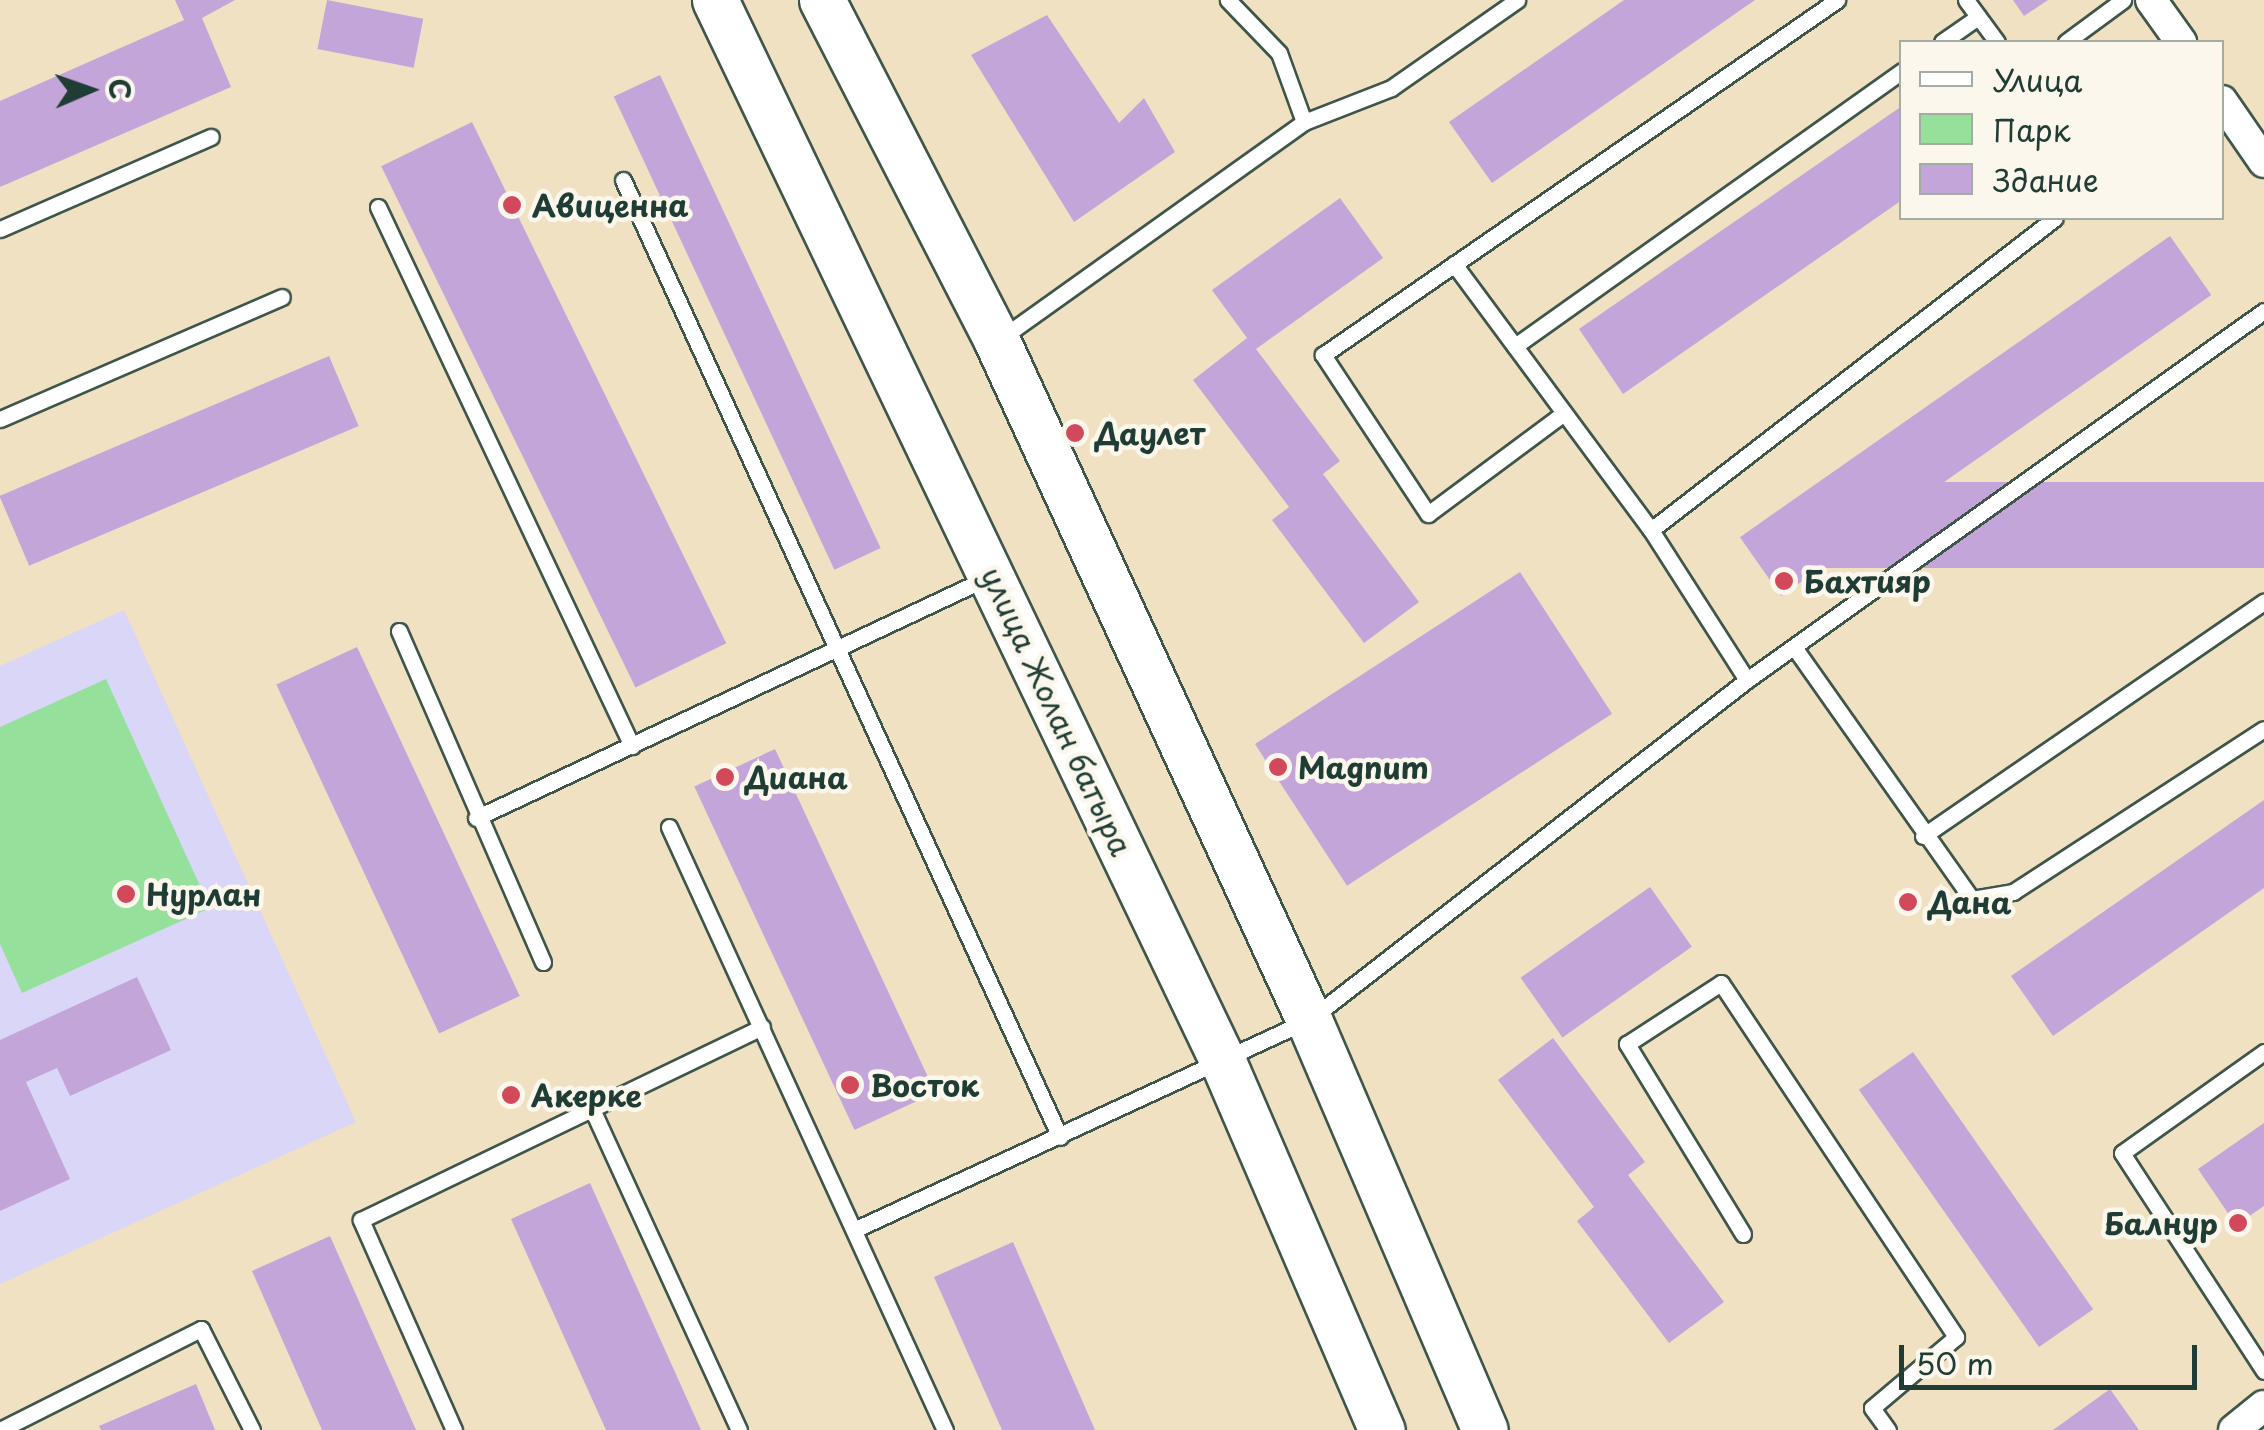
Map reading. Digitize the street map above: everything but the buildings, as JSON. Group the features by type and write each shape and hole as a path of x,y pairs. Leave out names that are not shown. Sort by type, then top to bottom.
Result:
{"street":[{"name":"улица Жолан батыра","path":"715,0 1224,1064 1382,1430"},
{"path":"822,0 996,341 1310,1020 1485,1430"},
{"path":"2151,0 2180,40"},
{"path":"2224,104 2264,162"},
{"path":"2234,1430 2264,1406"}],"lane":[{"path":"1228,0 1279,52 1304,122"},
{"path":"996,341 1304,122 1391,88 1518,0"},
{"path":"1564,412 1428,514 1323,355 1836,0"},
{"path":"1966,0 1995,40"},
{"path":"2069,40 2123,0"},
{"path":"1945,40 1978,17"},
{"path":"1514,346 1899,73"},
{"path":"0,229 211,137"},
{"path":"622,180 1060,1138"},
{"path":"378,207 632,746"},
{"path":"1651,530 2052,220"},
{"path":"1454,264 1651,530 1747,680"},
{"path":"0,420 282,297"},
{"path":"856,1229 1224,1064 1310,1020 1747,680 2264,312"},
{"path":"476,818 836,652 992,575"},
{"path":"1923,836 2264,602"},
{"path":"398,631 476,818 543,962"},
{"path":"1794,647 1923,836 1972,899 2013,892 2264,729"},
{"path":"669,826 945,1430"},
{"path":"1743,1234 1627,1044 1721,983 1956,1337 1872,1408 1888,1430"},
{"path":"454,1430 361,1220 762,1027"},
{"path":"2264,1052 2122,1153 2264,1371"},
{"path":"592,1109 739,1430"},
{"path":"0,1430 201,1329 252,1430"}],"shaded area":[{"name":"Нурлан","path":"124,610 356,1122 0,1284 0,666"}],"green space":[{"path":"106,679 210,908 22,993 0,944 0,727"}],"place":[{"name":"Авиценна","path":"512,205"},
{"name":"Даулет","path":"1075,433"},
{"name":"Бахтияр","path":"1784,581"},
{"name":"Magnum","path":"1278,767"},
{"name":"Диана","path":"725,777"},
{"name":"Нурлан","path":"126,894"},
{"name":"Дана","path":"1908,902"},
{"name":"Восток","path":"850,1085"},
{"name":"Акерке","path":"511,1095"},
{"name":"Балнур","path":"2238,1223"}]}
